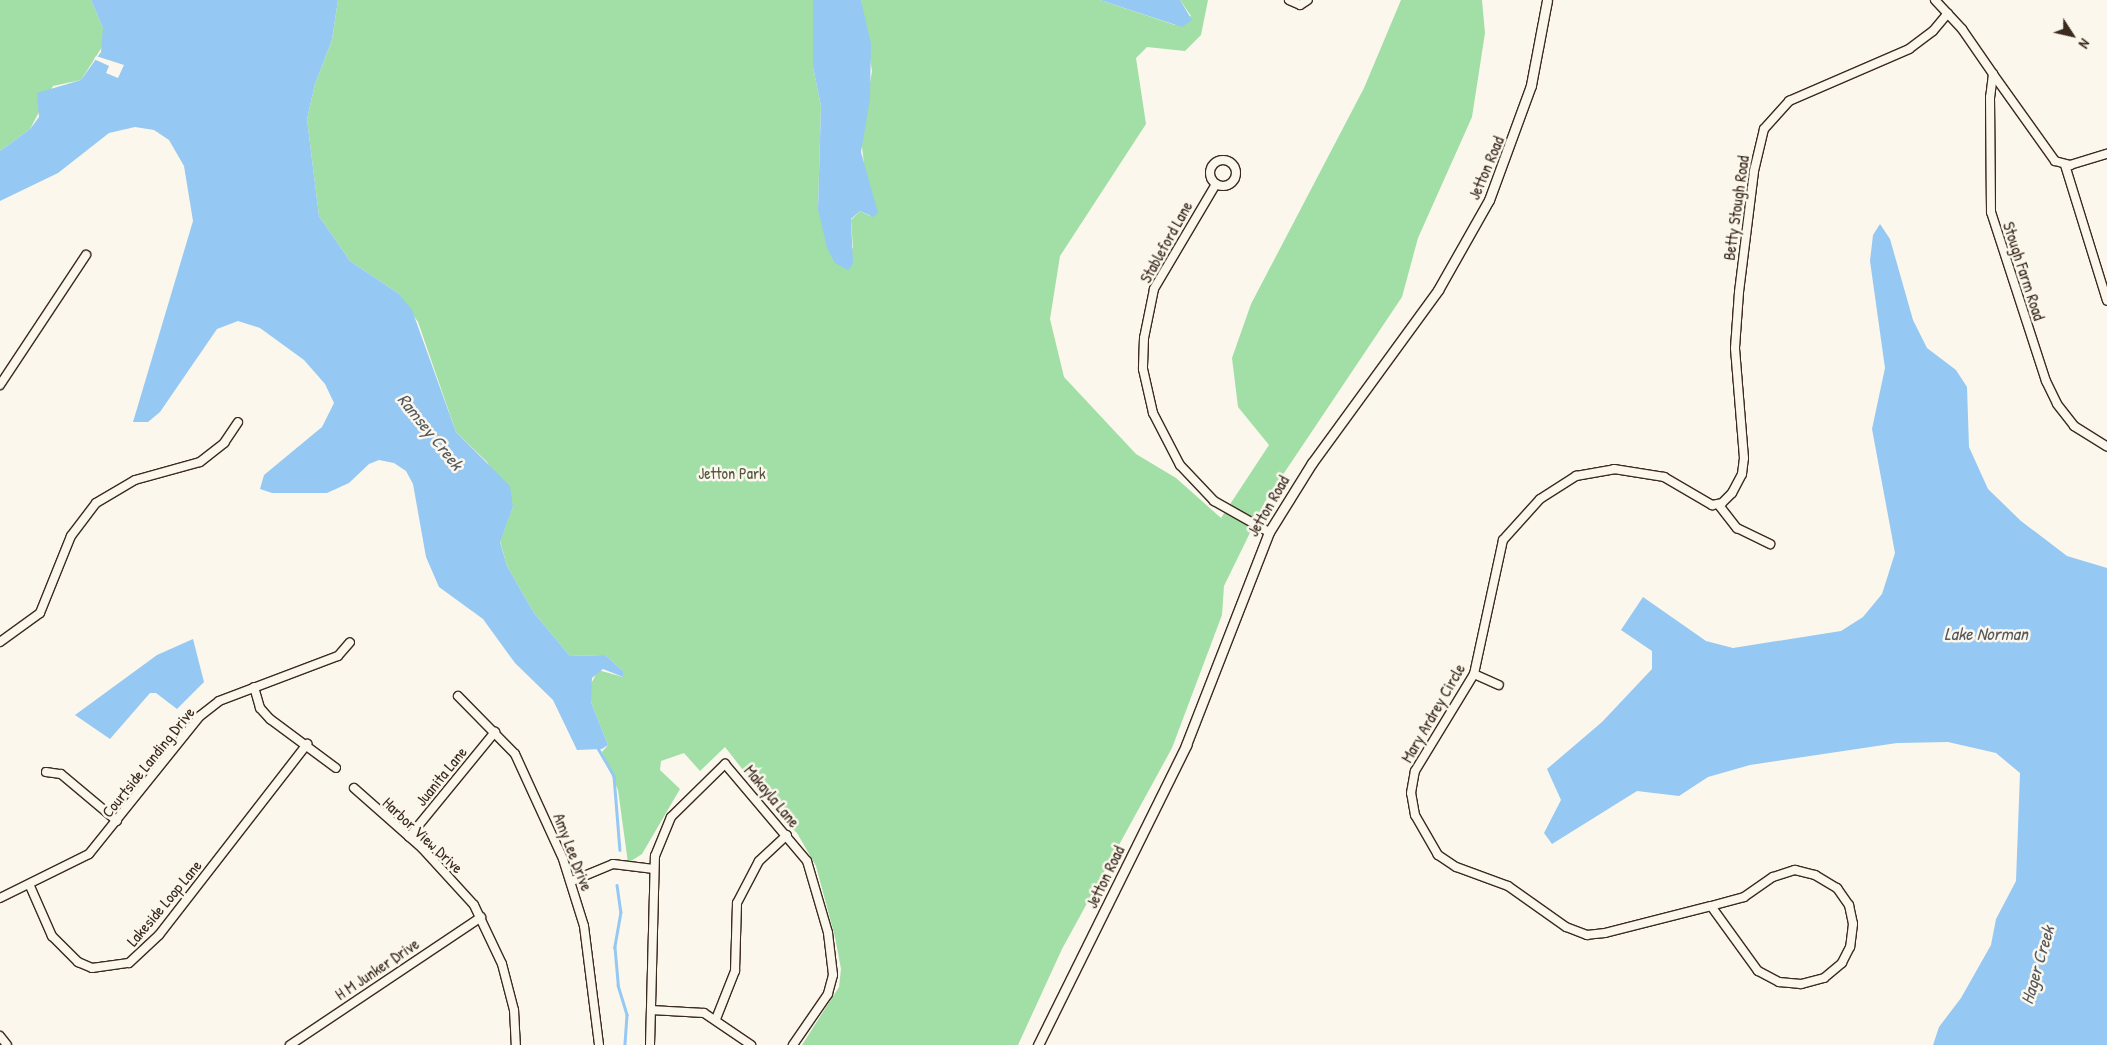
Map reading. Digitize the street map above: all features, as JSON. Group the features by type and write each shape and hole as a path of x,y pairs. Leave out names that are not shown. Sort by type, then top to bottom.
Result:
{"street":[{"path":"1290,0 1300,5 1308,0"},
{"name":"Jetton Road","path":"1038,1045 1186,745 1269,532 1312,463 1438,290 1477,224 1519,126 1538,56 1547,0"},
{"path":"1935,0 1948,13 1993,74 2050,156 2065,165 2107,300"},
{"name":"Betty Stough Road","path":"1718,504 1732,492 1743,467 1736,317 1750,202 1764,129 1789,101 1909,49 1933,31 1948,13"},
{"name":"Stough Farm Road","path":"1993,74 1989,176 1998,240 2057,404 2074,426 2107,447"},
{"path":"2065,165 2107,154"},
{"name":"Stableford Lane","path":"1216,184 1154,289 1144,338 1143,369 1153,413 1184,470 1214,501 1269,532"},
{"path":"0,385 86,255"},
{"path":"0,642 40,613 71,536 96,503 135,480 200,462 224,443 238,422"},
{"name":"Mary Ardrey Circle","path":"1711,906 1747,959 1778,982 1801,984 1824,978 1842,963 1853,936 1851,912 1844,896 1827,881 1805,872 1780,873 1744,897 1620,930 1587,935 1566,928 1508,886 1442,859 1415,814 1412,782 1423,752 1474,674 1502,540 1517,521 1552,488 1590,472 1625,470 1664,477 1707,502 1718,504"},
{"path":"1718,504 1737,528 1770,544"},
{"name":"Courtside Landing Drive","path":"0,898 30,886 89,854 200,716 219,701 338,656 350,642"},
{"path":"1474,674 1499,685"},
{"path":"254,688 260,708 270,719 308,744 336,768"},
{"name":"Amy Lee Drive","path":"458,696 495,732 524,771 572,880 590,962 599,1045"},
{"name":"Juanita Lane","path":"409,838 495,732"},
{"name":"Lakeside Loop Lane","path":"30,886 52,936 78,962 102,968 129,963 159,935 308,744"},
{"name":"Makayla Lane","path":"650,1045 652,870 672,816 725,764 787,835 807,861 814,880 833,965 828,994 793,1045"},
{"path":"46,772 62,774 117,821"},
{"name":"Harbor View Drive","path":"354,788 449,875 481,917 508,986 516,1045"},
{"path":"716,1019 735,971 737,903 759,861 787,835"},
{"path":"572,880 613,864 652,870"},
{"name":"H M Junker Drive","path":"290,1045 481,917"},
{"path":"651,1010 694,1011 716,1019 751,1045"},
{"path":"0,1036 7,1045"}],"green space":[{"path":"0,0 91,0 103,28 104,44 81,80 53,86 30,129 0,151"},
{"name":"Jetton Park","path":"338,0 813,0 813,67 821,106 818,209 853,249 851,220 860,211 870,216 861,138 872,71 861,0 1100,0 1175,25 1191,16 1180,0 1208,0 1201,35 1185,51 1147,47 1136,58 1146,124 1060,256 1050,319 1064,377 1136,454 1176,478 1221,518 1269,445 1238,407 1232,358 1251,304 1364,88 1401,0 1482,0 1485,33 1472,117 1418,238 1402,297 1266,500 1224,586 1222,615 1172,748 1062,949 1018,1045 802,1045 839,987 841,969 835,937 816,866 797,833 779,816 725,747 700,771 684,753 661,761 660,770 680,789 642,854 628,863 618,790 602,752 608,745 591,702 591,684 598,670 623,677 623,671 605,655 570,656 534,613 507,566 500,541 513,507 487,462 456,432 418,322 398,293 350,261 319,216 307,119 315,84 332,40"}],"water":[{"path":"91,0 338,0 332,40 315,84 307,119 319,216 350,261 398,293 412,310 456,432 510,486 513,507 500,542 507,566 534,613 570,656 605,655 623,671 623,677 603,669 592,678 591,702 608,745 602,749 577,750 553,700 515,663 483,619 439,587 426,557 413,484 406,471 394,463 379,460 369,464 349,483 327,493 272,493 260,489 264,475 322,427 334,403 325,384 304,360 260,328 238,321 217,329 160,412 148,422 133,422 193,221 184,166 169,140 154,130 135,127 109,133 58,173 0,201 0,151 30,129 39,117 37,93 81,80 101,52 103,28"},
{"path":"813,0 861,0 871,44 870,99 861,152 878,213 873,217 860,211 851,219 853,264 848,270 835,263 827,248 818,209 821,106 813,67"},
{"path":"1100,0 1180,0 1192,20 1182,27"},
{"name":"Lake Norman","path":"1880,224 1890,239 1913,320 1927,348 1956,370 1967,387 1969,447 1988,489 2021,521 2067,556 2107,568 2107,1045 1933,1045 1939,1027 1961,998 1991,945 1996,919 2016,881 2020,773 1996,753 1948,742 1897,743 1750,765 1708,777 1679,796 1637,791 1552,844 1544,833 1561,800 1547,769 1602,722 1652,669 1652,651 1621,630 1643,597 1706,641 1733,648 1841,631 1863,617 1882,594 1895,553 1872,429 1885,368 1870,261 1873,235"},
{"path":"193,639 204,682 177,709 156,693 150,693 110,739 75,715 157,655"}],"pier":[{"path":"96,56 124,65 118,78 106,73 109,66 94,59"}],"waterway":[{"name":"Ramsey Creek","path":"598,748 614,776 620,850"},
{"name":"Ramsey Creek","path":"617,885 621,912 615,947 618,985 627,1015 625,1045"}],"water label":[{"name":"Hager Creek","path":"2038,965"}]}
